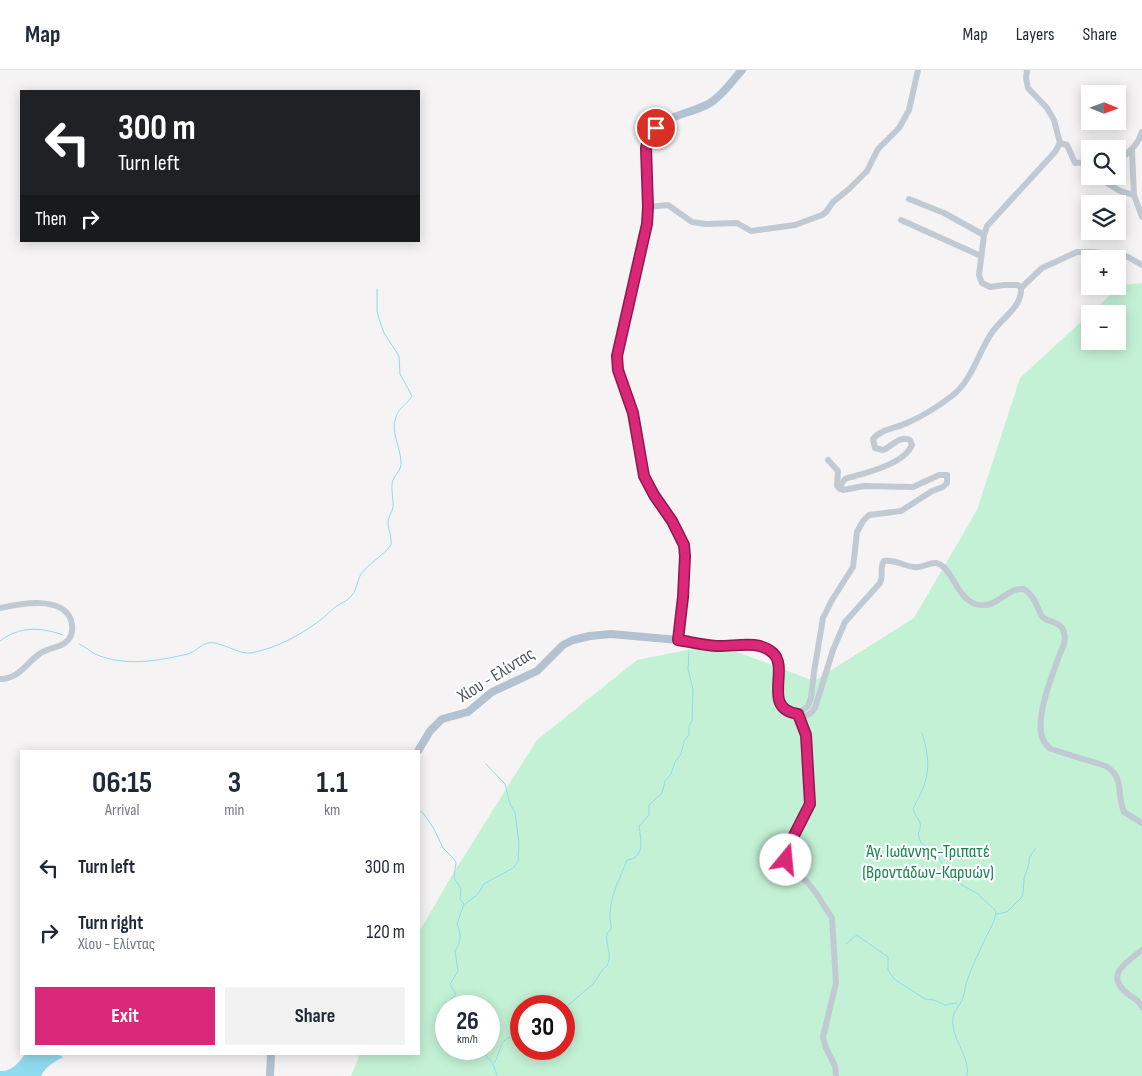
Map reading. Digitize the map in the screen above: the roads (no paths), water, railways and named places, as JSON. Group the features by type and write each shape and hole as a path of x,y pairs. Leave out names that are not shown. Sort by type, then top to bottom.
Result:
{"main road":[{"path":"678,640 684,572 684,545 672,521 654,495 644,476 633,413 618,367 617,356 646,236 648,207 646,144 650,134 660,124 710,103 718,97 742,70"},
{"name":"Χίου - Ελίντας","path":"419,750 430,731 442,719 468,712 492,692 537,671 564,645 573,640 611,634 678,640"},
{"path":"270,1076 271,1055"}],"street":[{"path":"648,207 670,206 692,222 706,224 737,223 751,231 795,225 822,215 827,211 829,205 867,171 878,149 899,128 909,110 918,70"},
{"path":"841,489 841,483 845,479 893,463 908,452 912,445 907,438 900,439 886,449 879,450 875,448 873,439 878,434 906,424 928,412 961,388 992,332 1017,304 1022,293 1018,285 990,287 982,282 979,275 984,235 992,220 1055,152 1060,143 1051,114 1026,85 1027,70"},
{"path":"1126,154 1140,140 1142,132"},
{"path":"1060,143 1067,146 1075,163 1081,163"},
{"path":"1132,150 1134,195 1142,217"},
{"path":"1111,185 1120,191 1134,195"},
{"path":"1136,203 1142,196"},
{"path":"908,199 944,213 984,235"},
{"path":"901,220 981,256"},
{"path":"1021,288 1042,268 1077,252 1115,254 1128,257 1142,265"},
{"path":"800,717 811,698 823,618 853,567 857,532 862,521 869,515 904,510 932,491 943,487 948,482 948,477 945,474 913,487 864,486 843,490 837,486 838,471 828,460"},
{"path":"678,640 717,646 750,644 769,650 775,655 778,662 778,695 780,702 787,711 800,717 811,713 815,708 833,650 845,622 883,578 882,565 884,561 895,561 913,567 923,567 934,563 940,564 948,572 960,593 966,599 977,604 994,604 1012,591 1024,589 1033,596 1041,615 1061,626 1065,634 1065,641 1047,691 1040,730 1044,743 1051,749 1106,766 1112,770 1118,777 1119,793 1124,812 1142,823"},
{"path":"0,608 30,602 55,606 64,611 70,618 72,631 70,638 64,643 41,653 13,677 0,680"},
{"path":"800,717 806,735 810,804 787,849 785,858 787,864 826,905 832,918 836,982 823,1037 835,1066 836,1076"},
{"path":"1142,950 1121,967 1117,977 1121,988 1139,1001 1142,1007"}],"water":[{"path":"24,1055 59,1055 63,1057 48,1067 41,1076 0,1076 0,1071 8,1070 18,1063"}],"waterway":[{"path":"79,644 95,654 106,658 129,662 153,661 188,654 208,643 251,653 278,645 295,636 323,618 350,597 361,574 391,545 388,522 393,507 392,483 401,463 394,423 399,411 412,396 400,374 399,356 384,333 379,319 377,289"},
{"path":"0,641 7,636 30,629 47,630 63,635"},
{"path":"575,999 594,983 607,966 609,961 607,933 611,927 610,909 616,887 627,860 633,859 639,852 641,842 639,826 649,815 649,805 662,793 665,781 671,774 675,762 681,754 684,741 689,735 689,726 692,721 693,689 688,669 689,652"},
{"path":"922,733 928,764 926,780 913,809 920,824 918,834 921,843 935,852 951,877 978,894 996,911 968,978 962,1000 954,1013 954,1029 966,1060 967,1076"},
{"path":"465,904 478,894 484,884 513,868 518,862 519,844 515,812 510,804 505,784 486,764"},
{"path":"420,811 434,829 443,848 456,863 454,878 461,889 460,899 464,904 457,924 460,932 459,945 455,951 458,971 450,984 456,995"},
{"path":"997,914 1007,912 1021,898 1029,858 1036,848"},
{"path":"846,944 855,936 858,936 888,957 888,970 894,979 925,999 934,1000 945,1005 956,1003 958,1005"},
{"path":"494,1063 501,1045 510,1038"},
{"path":"490,1060 497,1076"}],"park label":[{"name":"Άγ. Ιωάννης-Τριπατέ (Βροντάδων-Καρυών)","path":"928,861"}]}
